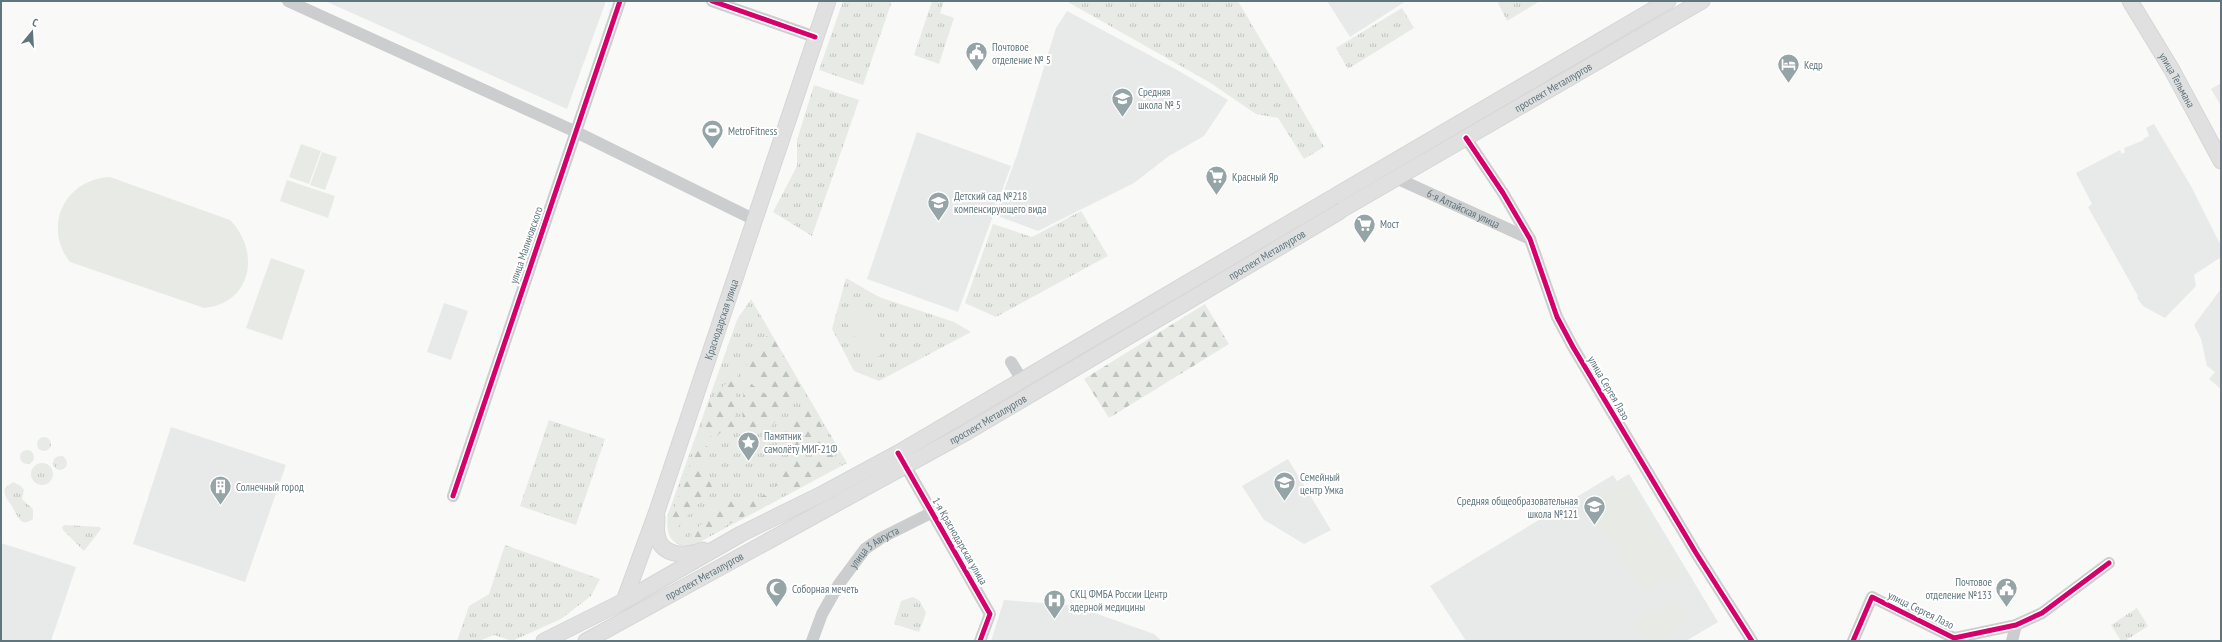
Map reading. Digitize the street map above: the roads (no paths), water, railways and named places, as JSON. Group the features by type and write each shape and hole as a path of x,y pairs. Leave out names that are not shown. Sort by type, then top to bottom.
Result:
{"main road":[{"name":"Краснодарская улица","path":"624,601 657,511 828,1"},
{"name":"проспект Металлургов","path":"544,641 624,601 741,534 824,493 898,452 1668,1"},
{"name":"проспект Металлургов","path":"586,641 632,617 688,584 906,467 1396,178 1702,1"},
{"name":"улица Тельмана","path":"2130,1 2172,70 2221,161"},
{"path":"1456,126 1466,138"},
{"path":"657,511 656,534 660,542 668,550 677,555 690,555 741,534"},
{"path":"624,601 632,617"}],"street":[{"path":"288,1 574,131 755,220"},
{"name":"улица Малиновского","path":"453,496 574,131 620,1"},
{"path":"712,1 815,37"},
{"name":"улица Сергея Лазо","path":"1466,138 1503,193 1530,238 1558,317 1573,347 1696,553 1752,641"},
{"name":"6-я Алтайская улица","path":"1396,178 1443,201 1530,238"},
{"path":"1011,362 1022,380"},
{"name":"1-я Краснодарская улица","path":"898,452 990,614 980,641"},
{"name":"улица 3 Августа","path":"812,641 822,614 839,584 865,549 931,512"},
{"name":"улица Сергея Лазо","path":"1853,641 1872,597 1954,638 2016,625 2042,613 2109,563"},
{"path":"2012,641 2016,625"}],"place":[{"name":"Почтовое отделение № 5","path":"976,72"},
{"name":"Кедр","path":"1788,84"},
{"name":"Средняя школа № 5","path":"1122,118"},
{"name":"MetroFitness","path":"712,150"},
{"name":"Красный Яр","path":"1216,196"},
{"name":"Детский сад №218 компенсирующего вида","path":"939,222"},
{"name":"Мост","path":"1364,244"},
{"name":"Памятник самолёту МИГ-21Ф","path":"748,462"},
{"name":"Семейный центр Умка","path":"1284,502"},
{"name":"Солнечный город","path":"220,506"},
{"name":"Средняя общеобразовательная школа №121","path":"1594,526"},
{"name":"Соборная мечеть","path":"777,608"},
{"name":"Почтовое отделение №133","path":"2007,608"},
{"name":"СКЦ ФМБА России Центр ядерной медицины","path":"1055,620"}]}
